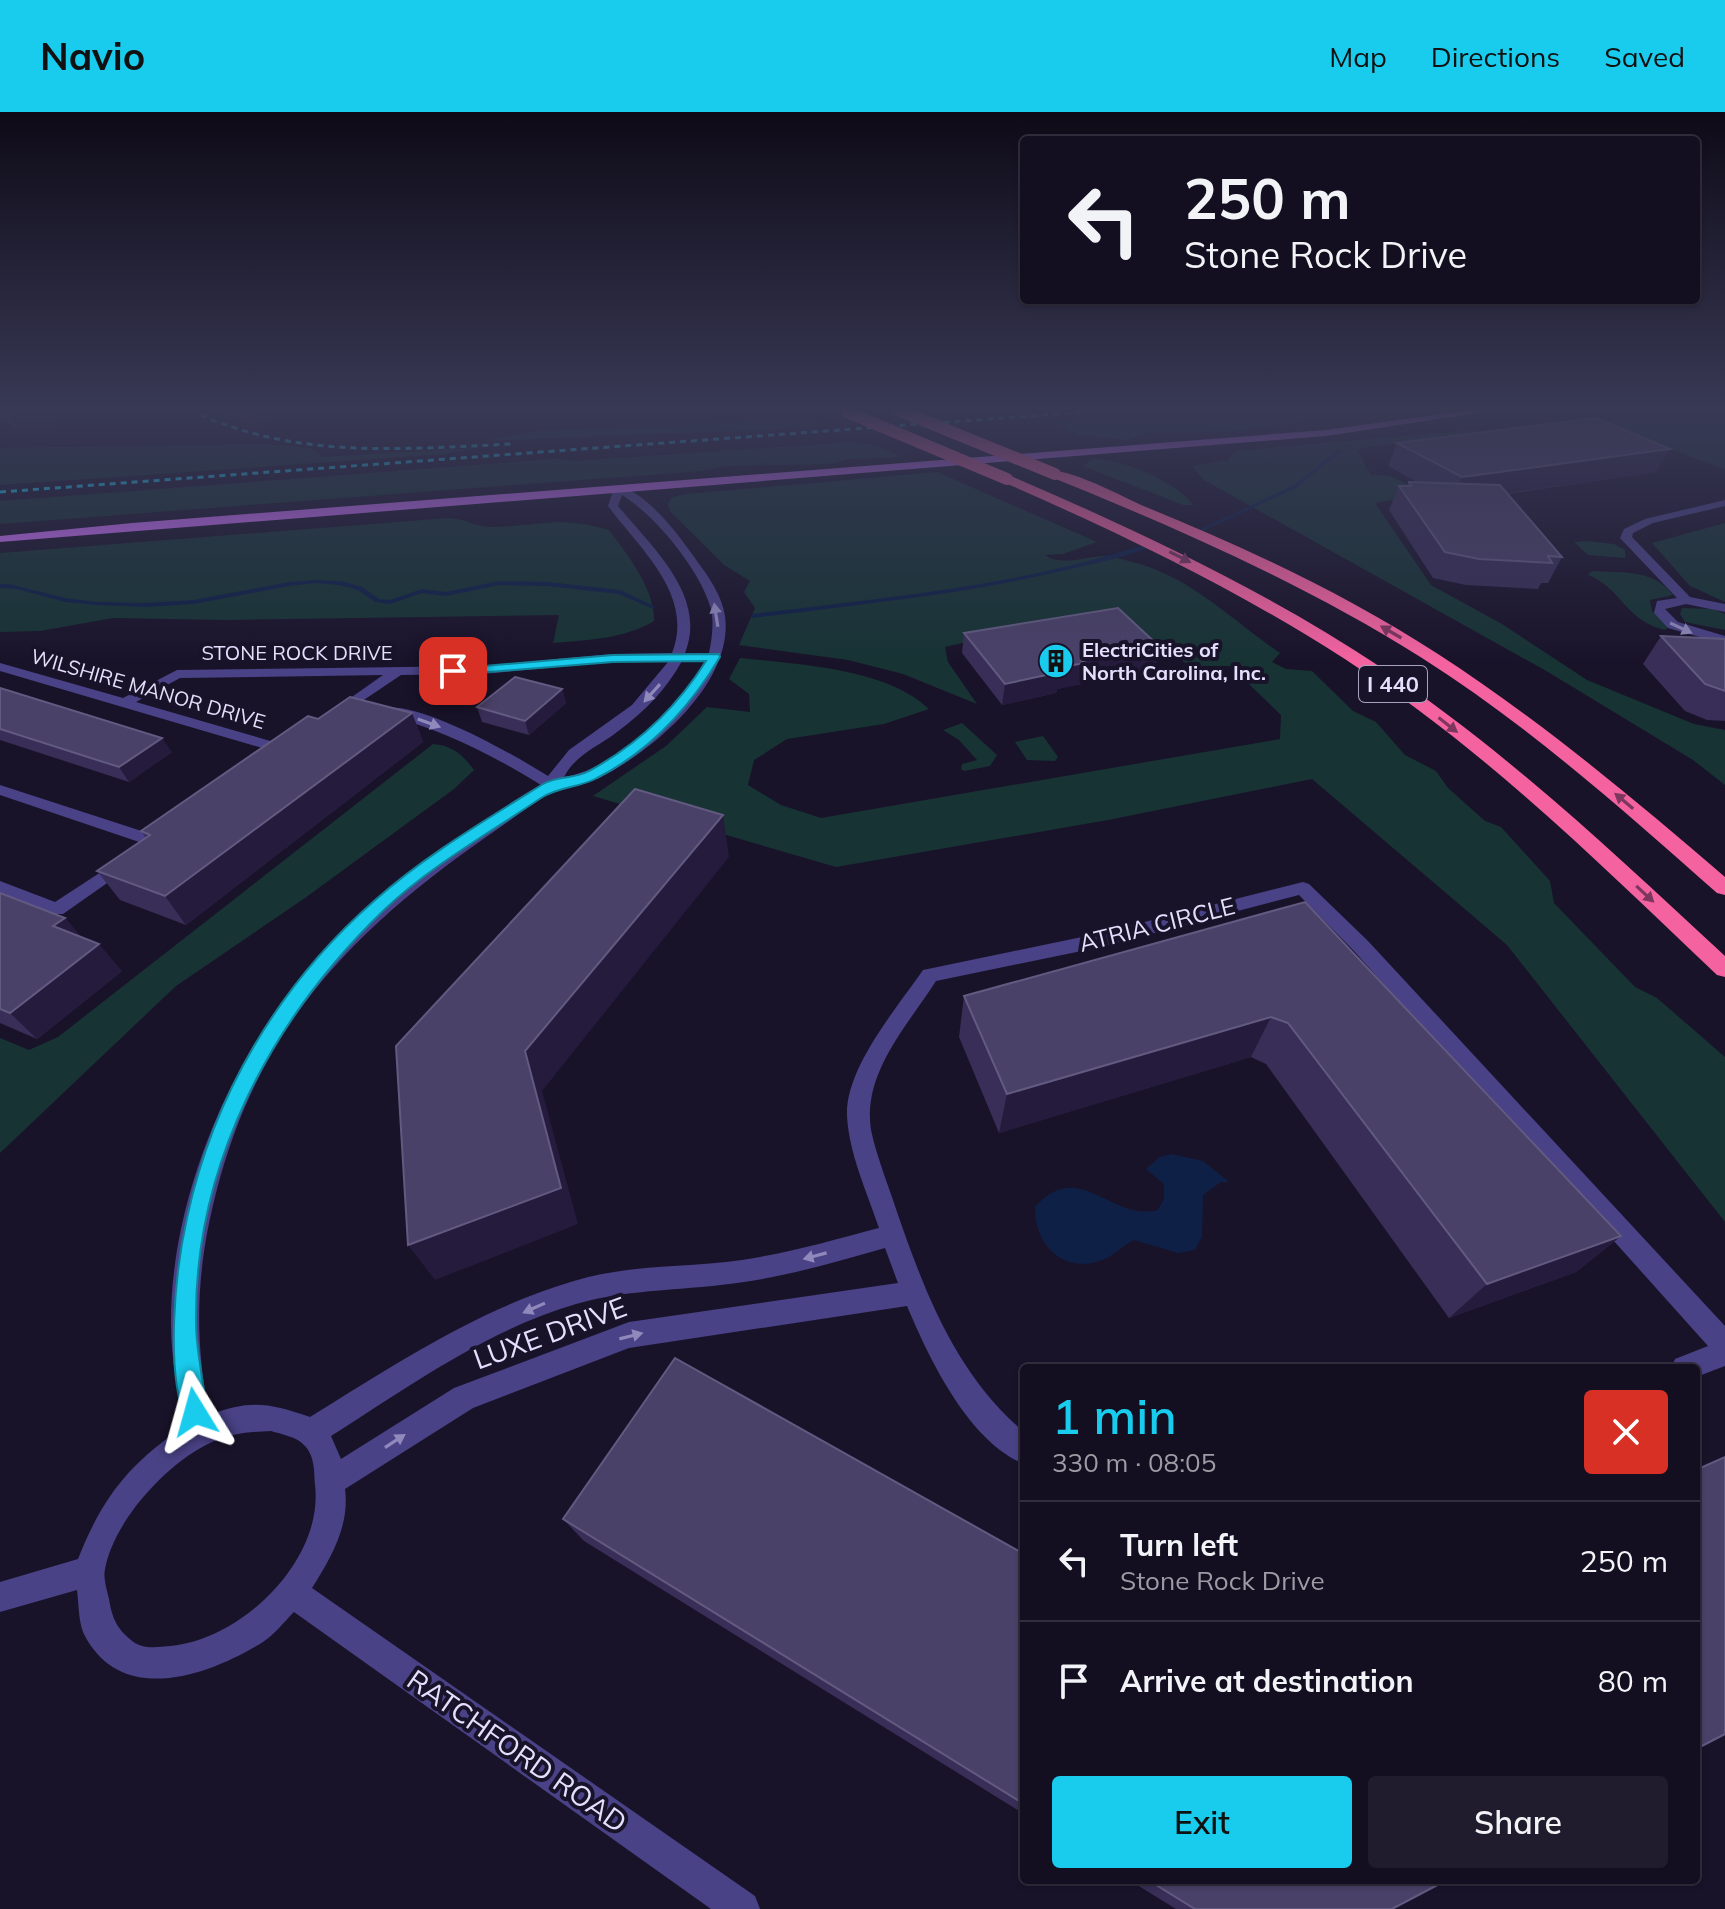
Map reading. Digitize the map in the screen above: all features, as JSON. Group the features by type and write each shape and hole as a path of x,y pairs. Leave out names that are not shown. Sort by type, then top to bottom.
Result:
{"highway":[{"name":"I 440","path":"1039,494 1209,572 1378,673 1577,830 1725,969"},
{"name":"I 440","path":"1101,494 1275,569 1402,639 1491,697 1586,769 1725,888"}],"main road":[{"path":"0,539 548,494"}],"street":[{"path":"552,785 562,761 607,733 661,684 677,656 684,631 682,607 669,580 613,506 617,494"},
{"path":"199,1433 184,1323 193,1243 206,1177 244,1078 298,995 380,905 447,854 552,785 591,777 648,738 693,691 714,657 719,623 710,590 642,502 629,494"},
{"path":"1686,600 1626,538 1628,531 1649,521 1725,503"},
{"path":"1725,608 1686,600 1661,604 1658,610 1662,617 1689,632 1725,640"},
{"name":"STONE ROCK DRIVE","path":"126,702 177,674 396,673 677,656 714,657"},
{"name":"WILSHIRE MANOR DRIVE","path":"0,667 291,746 262,766"},
{"path":"320,726 396,673"},
{"path":"354,702 405,714 458,734 515,761 552,785"},
{"path":"0,790 160,837 57,910 0,887"},
{"name":"ATRIA CIRCLE","path":"1020,1447 986,1419 911,1293 891,1236 858,1109 868,1076 930,975 1101,940 1303,888 1361,946 1725,1345"},
{"name":"LUXE DRIVE","path":"312,1432 460,1340 546,1302 614,1282 684,1273 740,1271 891,1236"},
{"name":"LUXE DRIVE","path":"329,1483 464,1398 629,1335 911,1293"},
{"path":"1695,1364 1725,1353"},
{"path":"271,1417 312,1432 326,1453 333,1506 320,1548 292,1592 254,1630 193,1660 150,1664 123,1655 98,1629 89,1571 102,1536 126,1495 160,1459 199,1433 234,1419 271,1417"},
{"path":"0,1597 89,1571"},
{"name":"RATCHFORD ROAD","path":"292,1592 742,1909"}],"green space":[{"path":"94,494 398,494 0,524 0,501"},
{"path":"687,494 987,494 1097,542 1063,554 1045,555 1067,561 1105,556 1159,571 1196,591 1280,653 1272,662 1286,669 1312,671 1353,711 1376,722 1405,755 1436,771 1448,788 1485,821 1501,827 1550,881 1554,903 1635,987 1657,998 1725,1057 1725,1222 1507,945 1312,779 1108,820 836,867 593,796 666,746 707,707 750,712 749,694 729,679 740,658 814,666 866,676 911,695 929,709 884,724 787,739 754,760 748,785 781,805 821,818 1280,739 1281,715 1230,666 1190,666 1134,628 996,635 945,647 948,662 977,704 903,674 848,660 739,645 755,608 744,592 750,581 724,565 670,511 668,504 672,497"},
{"path":"1154,494 1182,494 1193,505 1183,505"},
{"path":"1229,494 1411,494 1409,497 1375,503 1431,585 1502,624 1587,680 1694,724 1725,730 1725,785 1693,760 1548,672"},
{"path":"448,518 486,527 563,522 609,530 645,584 654,621 618,635 553,643 559,615 226,620 113,618 40,631 0,632 0,553"},
{"path":"1725,523 1725,602 1690,586 1652,543"},
{"path":"1574,542 1614,544 1625,550 1625,558 1588,555"},
{"path":"1592,571 1637,574 1657,581 1673,595 1650,600 1652,611 1668,627 1665,630 1641,619 1608,587 1588,575"},
{"path":"1682,608 1713,609 1725,614 1725,630 1685,622 1680,614"},
{"path":"962,723 997,755 990,766 961,769 962,764 977,760 959,740 943,730"},
{"path":"1043,736 1058,757 1055,761 1027,760 1015,742"},
{"path":"433,744 456,752 474,770 454,789 305,898 176,986 0,1153 0,1038 29,1050 58,1037"}],"water":[{"path":"1172,1154 1203,1161 1229,1182 1221,1182 1203,1195 1202,1236 1195,1250 1178,1253 1134,1240 1110,1256 1088,1264 1063,1260 1045,1244 1036,1221 1035,1207 1051,1193 1066,1188 1081,1189 1125,1208 1158,1210 1164,1199 1164,1184 1146,1169 1160,1157"}],"building":[{"path":"1404,494 1508,494 1562,557 1548,556 1552,563 1479,559 1445,552"},
{"path":"1118,608 1160,647 1082,661 1085,663 1057,668 1060,672 1005,684 964,633"},
{"path":"1661,636 1725,639 1725,691 1705,684"},
{"path":"515,677 562,689 525,721 477,707"},
{"path":"0,688 162,738 119,767 0,729"},
{"path":"350,697 412,713 165,896 97,871 150,835 141,831 308,716 318,719"},
{"path":"635,789 723,815 525,1051 561,1188 408,1245 396,1046"},
{"path":"0,893 65,918 53,926 99,944 10,1013 0,1009"},
{"path":"1305,902 1621,1236 1487,1284 1288,1023 1271,1017 1007,1094 964,996"},
{"path":"675,1358 1020,1552 1020,1802 563,1519"},
{"path":"1725,1457 1725,1734 1700,1747 1700,1468"},
{"path":"1154,1884 1439,1884 1392,1909 1195,1909"}],"waterway":[{"path":"1201,530 1279,494"},
{"path":"753,616 1005,581 1104,559 1153,544"},
{"path":"0,586 17,587 65,600 146,605 194,602 315,582 339,583 360,589 377,601 390,602 422,591 446,594 499,583 548,584 620,592 653,607"}],"place":[{"name":"ElectriCities of North Carolina, Inc.","path":"1056,661"}],"route":[{"path":"195,1412 184,1323 193,1243 206,1177 244,1078 274,1029 327,960 380,905 447,854 552,785 591,777 648,738 676,712 709,669 714,657 613,658 453,671"}]}
